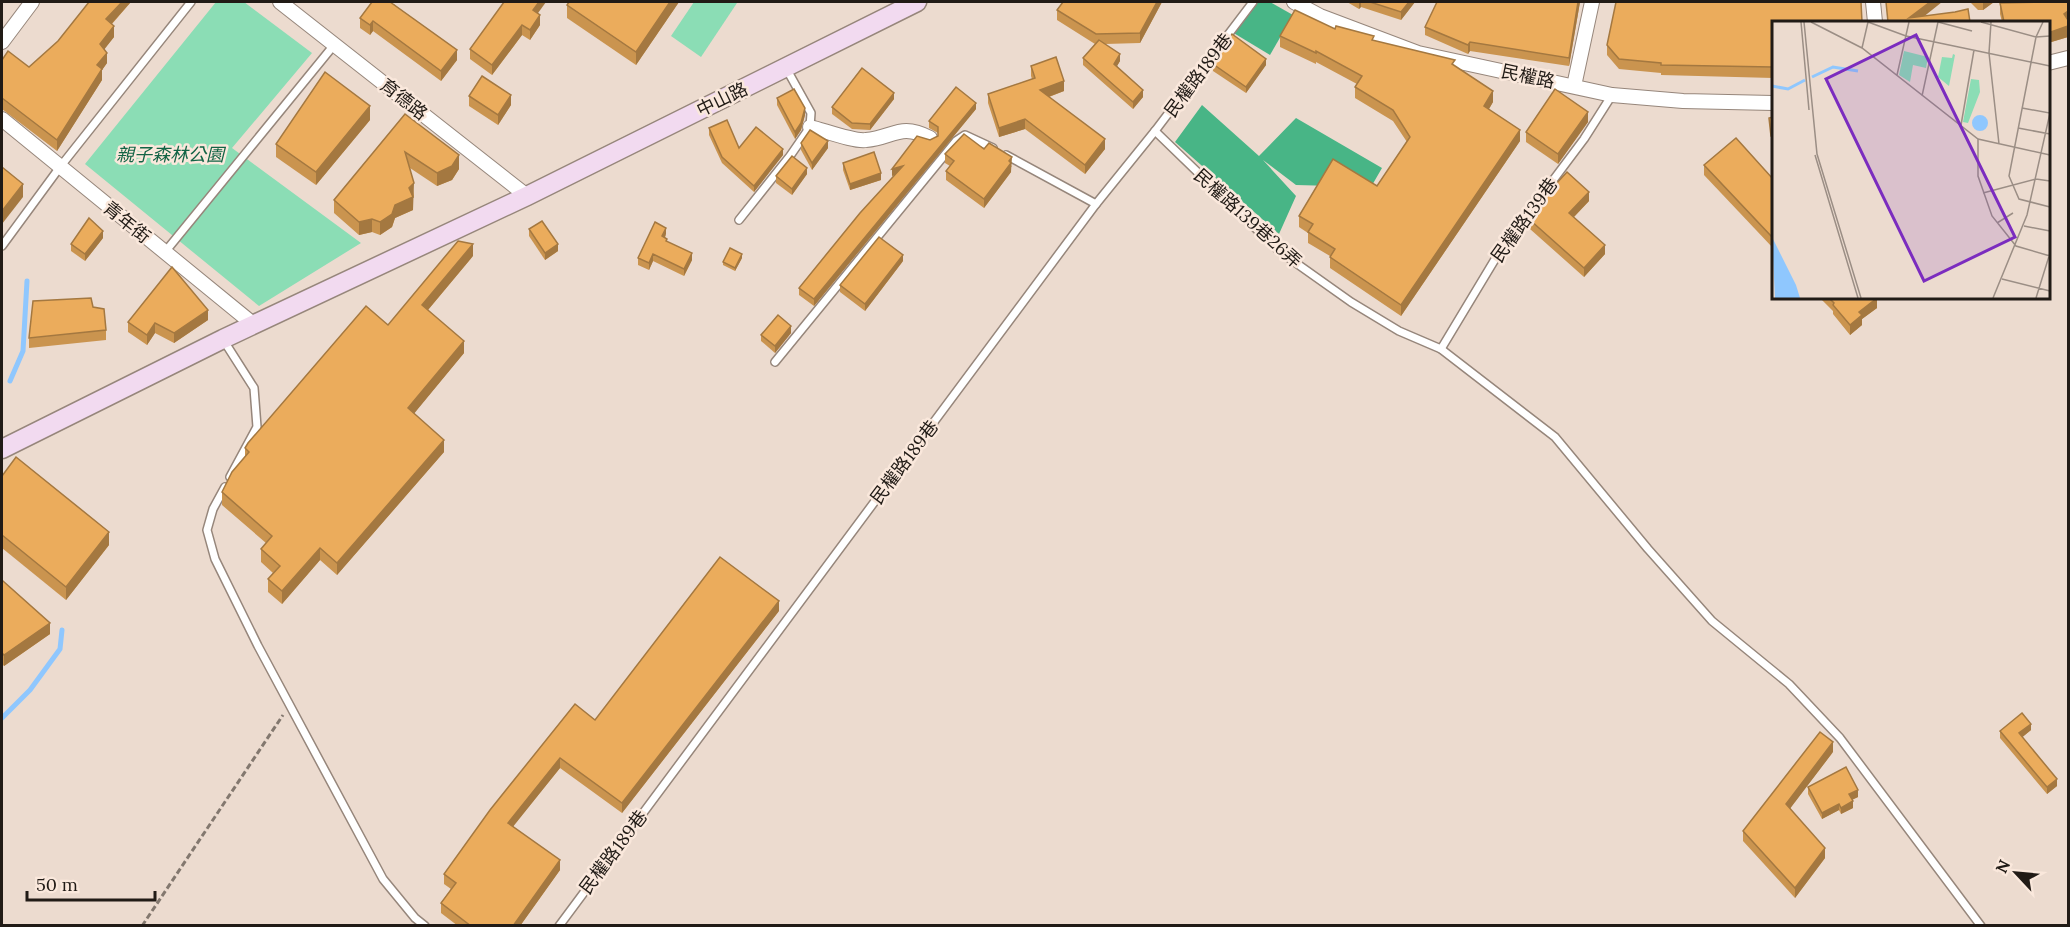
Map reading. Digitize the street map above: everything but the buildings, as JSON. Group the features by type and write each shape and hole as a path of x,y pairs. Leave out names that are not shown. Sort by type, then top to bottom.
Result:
{"main road":[{"name":"中山路","path":"2,449 253,324 527,196 916,2"}],"street":[{"path":"2,42 32,2"},
{"name":"育德路","path":"280,2 527,196"},
{"name":"民權路","path":"1294,2 1320,16 1418,53 1612,95 1683,101 1772,103"},
{"path":"1574,86 1592,2"},
{"path":"1872,2 1875,21"},
{"path":"2049,63 2068,58"},
{"name":"青年街","path":"2,119 253,324"},
{"path":"810,127 865,141 893,132 909,131 917,131 930,138"}],"lane":[{"path":"2,246 60,166 191,2"},
{"name":"民權路189巷","path":"559,926 1096,204 1253,2"},
{"path":"165,252 335,45"},
{"path":"739,220 810,127 811,113 786,67"},
{"name":"民權路139巷","path":"1441,349 1500,251 1584,140 1612,95"},
{"name":"民權路139巷26弄","path":"1155,131 1280,251 1351,302 1399,331 1441,349 1555,437 1648,549 1712,621 1789,684 1839,738 1982,926"},
{"path":"775,362 956,141 965,135 976,138 1043,177 1096,204"},
{"path":"223,339 254,388 257,428 213,509 207,530 215,559 383,879 415,918 425,926"}],"path":[{"path":"142,926 290,705"}],"green space":[{"name":"親子森林公園","path":"216,2 244,2 312,53 232,148 361,243 259,306 85,164"},
{"path":"694,2 737,3 701,57 671,36"},
{"path":"1254,2 1270,2 1293,15 1270,55 1232,32"},
{"path":"1202,105 1259,156 1296,118 1382,168 1371,187 1296,185 1263,160 1296,196 1279,234 1175,142"}],"waterway":[{"path":"10,381 23,351 27,281"},
{"path":"2,718 30,690 60,649 62,630"}]}
